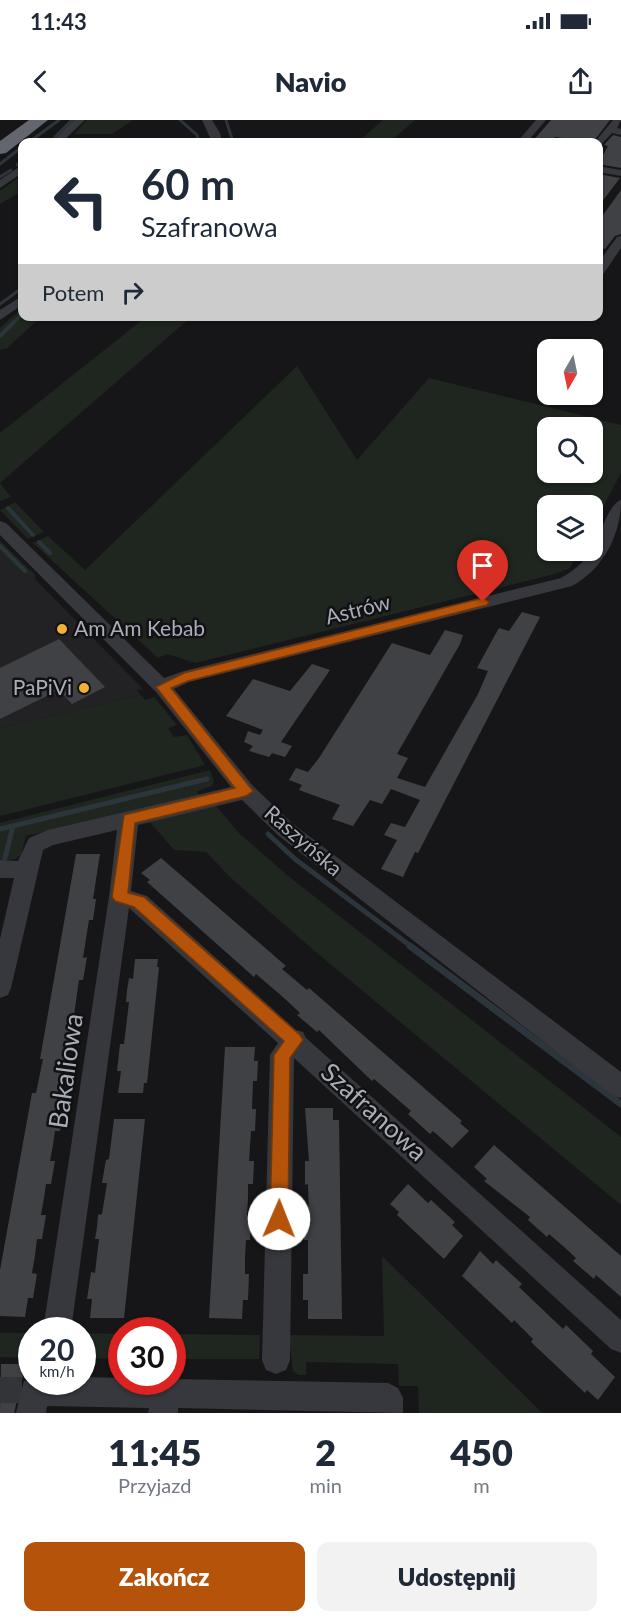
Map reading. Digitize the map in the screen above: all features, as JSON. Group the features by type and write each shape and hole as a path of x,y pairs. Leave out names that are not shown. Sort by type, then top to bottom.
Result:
{"highway":[{"path":"0,149 40,120"}],"street":[{"path":"61,138 80,120"},
{"path":"207,120 216,138"},
{"path":"525,138 541,120"},
{"path":"603,139 618,120"},
{"path":"610,130 621,132"},
{"path":"603,170 621,173"},
{"path":"0,185 18,171"},
{"path":"603,266 621,239"},
{"path":"0,316 18,303"},
{"name":"Astrów","path":"162,687 184,677 566,582 584,572 592,562 621,505"},
{"name":"Raszyńska","path":"0,526 162,687 246,791 286,830 339,873 621,1087"},
{"path":"0,988 26,870 36,844 48,838 246,791"},
{"name":"Bakaliowa","path":"59,1317 120,897 129,819"},
{"path":"0,869 26,870"},
{"name":"Szafranowa","path":"120,897 139,902 295,1040 621,1339"},
{"path":"276,1348 282,1055 295,1040"},
{"path":"29,1398 252,1404 388,1398 388,1413"}],"shaded area":[{"path":"87,120 133,120 112,134 74,134"},
{"path":"383,120 415,120 395,138 363,138"},
{"path":"18,178 18,193 0,204 0,191"},
{"path":"18,312 18,321 37,321 7,348 0,350 0,328"},
{"path":"141,321 186,321 0,483 0,433"},
{"path":"297,366 357,460 429,378 588,417 537,417 537,483 603,483 603,421 621,425 621,473 603,507 603,495 537,495 537,561 574,561 570,568 555,574 195,663 167,654 158,658 33,543 48,536 85,570"},
{"path":"0,483 11,497 0,501"},
{"path":"15,502 44,532 28,539 0,510"},
{"path":"0,541 35,575 35,579 28,573 22,574 0,554"},
{"path":"0,554 22,574 28,572 143,689 137,690 141,695 0,728"},
{"path":"141,695 145,700 154,697 177,725 168,728 174,737 187,735 205,765 0,816 0,728"},
{"path":"210,770 214,782 212,786 197,791 199,796 26,836 21,855 15,859 0,861 0,823"},
{"path":"216,806 239,833 287,875 621,1137 621,1205 317,953 230,877 206,852 174,850 149,821"},
{"path":"382,1256 542,1413 419,1413 418,1386 399,1386 398,1364 306,1362 306,1375 298,1375 293,1371 289,1335 384,1336"},
{"path":"0,1333 18,1333 18,1358 0,1357"},
{"path":"96,1333 108,1334 108,1359 96,1358"},
{"path":"186,1334 260,1335 259,1359 186,1359"}],"building":[{"path":"551,120 610,120 596,138 535,138"},
{"path":"613,135 621,137 621,168 603,165 603,155 608,146 604,145"},
{"path":"603,175 620,178 603,200"},
{"path":"621,190 621,234 615,236 605,249 603,249 603,215"},
{"path":"522,612 540,617 418,853 415,852 403,877 381,869 397,840 384,835 391,823 405,827 420,800 391,789 382,804 370,800 353,826 332,819 340,805 299,790 302,785 289,780 296,768 308,772 319,758 392,643 430,655 445,630 463,635 460,644 397,754 408,758 397,778 425,787 478,694 488,671 477,668 495,635 499,628 509,631"},
{"path":"59,639 105,687 72,704 59,690 0,719 0,668"},
{"path":"312,664 330,670 281,742 292,746 285,757 272,753 269,757 249,751 253,746 244,742 248,731 260,735 263,730 226,716 253,679 290,691"},
{"path":"76,854 100,854 93,899 96,899 93,920 89,920 83,958 87,957 83,980 79,980 73,1022 76,1022 75,1034 72,1047 69,1047 59,1109 63,1109 60,1131 55,1131 50,1161 55,1161 51,1184 46,1184 41,1215 46,1215 42,1239 37,1239 32,1273 37,1274 33,1298 28,1298 25,1317 0,1316 0,1270 32,1093 36,1093 43,1059 40,1059"},
{"path":"161,858 286,966 282,969 307,990 309,988 462,1121 460,1123 469,1131 452,1148 433,1131 430,1134 408,1114 411,1111 374,1079 372,1081 319,1030 317,1032 297,1015 300,1013 284,998 256,974 254,977 147,882 150,880 141,873"},
{"path":"135,959 158,959 157,967 159,967 147,1083 144,1083 143,1093 118,1093 121,1071 117,1071 120,1044 124,1044 129,1002 126,1002 127,990 129,978 133,979"},
{"path":"225,1047 255,1047 254,1061 258,1061 257,1081 253,1081 252,1109 256,1109 255,1131 251,1131 249,1161 254,1161 253,1184 248,1184 247,1215 251,1216 250,1240 246,1240 245,1274 249,1274 248,1300 243,1300 242,1319 209,1318"},
{"path":"305,1108 333,1108 333,1120 339,1120 342,1319 308,1319 308,1300 303,1300 303,1274 308,1274 308,1240 304,1240 305,1216 309,1216 308,1184 305,1185 305,1161 309,1161"},
{"path":"114,1119 145,1119 124,1317 96,1318 90,1317 92,1299 87,1299 91,1272 95,1273 99,1239 95,1239 98,1215 102,1214 107,1183 102,1183 106,1160 109,1159"},
{"path":"494,1145 621,1256 621,1297 596,1275 594,1279 573,1261 576,1258 563,1246 549,1234 547,1237 528,1220 530,1217 484,1181 487,1179 474,1167"},
{"path":"408,1184 428,1203 431,1200 455,1222 452,1225 463,1236 444,1259 397,1215 399,1212 390,1204"},
{"path":"480,1251 493,1264 496,1260 522,1284 519,1287 563,1329 566,1325 593,1351 591,1354 615,1377 598,1400 587,1390 585,1393 531,1342 533,1339 514,1320 512,1323 462,1276"},
{"path":"1,1364 18,1364 18,1395 14,1413 0,1413"}],"waterway":[{"path":"34,138 59,120"},
{"path":"55,137 72,120"},
{"path":"180,120 198,138"},
{"path":"226,120 232,138"},
{"path":"0,164 18,150"},
{"path":"0,177 11,170"},
{"path":"0,304 18,291"},
{"path":"0,336 18,318"},
{"path":"8,508 33,535"},
{"path":"39,542 50,553"},
{"path":"0,546 25,571"},
{"path":"0,829 207,779"},
{"path":"5,858 13,826"},
{"path":"268,834 295,859 412,947"},
{"path":"410,946 621,1104"}],"tunnel":[{"path":"0,1390 18,1390"}],"place":[{"name":"Am Am Kebab","path":"62,629"},
{"name":"PaPiVi","path":"84,688"}],"route":[{"path":"279,1219 282,1055 295,1040 139,902 132,898 120,897 129,819 246,791 162,687 184,677 483,602"}]}
